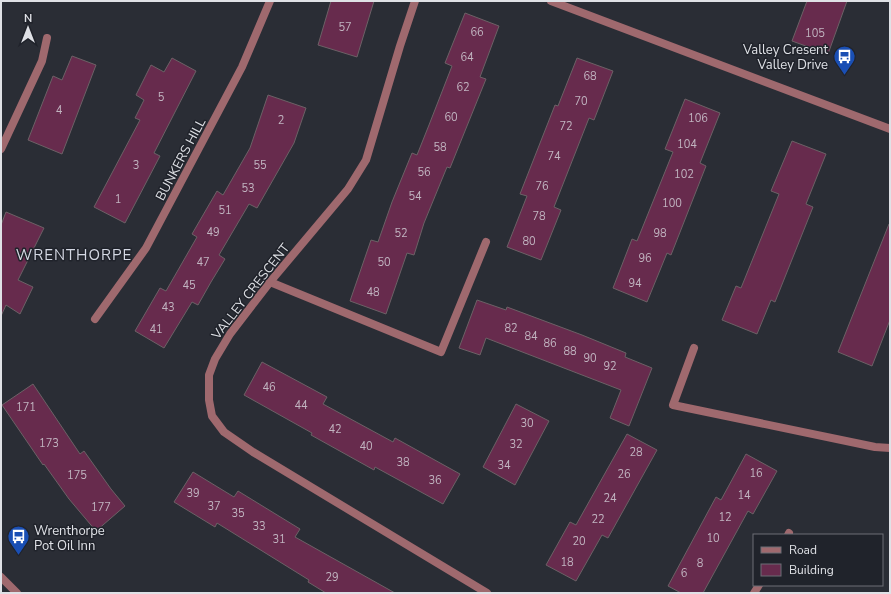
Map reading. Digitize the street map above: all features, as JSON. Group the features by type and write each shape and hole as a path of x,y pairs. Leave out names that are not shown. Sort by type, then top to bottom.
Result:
{"street":[{"name":"BUNKERS HILL","path":"95,319 146,248 242,67 270,1"},
{"name":"VALLEY CRESCENT","path":"415,1 366,160 348,190 270,282 230,334 214,359 209,376 209,400 212,416 224,432 253,452 487,593"},
{"path":"551,1 890,129"},
{"path":"1,149 42,61 47,38"},
{"path":"270,282 441,352 486,242"},
{"path":"694,348 673,405 875,447 890,448"},
{"path":"1,577 16,593"}],"building":[{"path":"331,1 374,1 357,57 318,45"},
{"path":"807,1 847,1 828,54 792,41"},
{"path":"465,13 499,26 480,77 486,79 450,168 447,167 424,223 414,255 407,253 386,314 350,301 371,240 378,242 412,153 417,155 429,125 452,66 445,63"},
{"path":"72,56 96,65 62,154 28,140 53,76 62,80"},
{"path":"172,58 196,71 154,153 160,156 125,223 94,207 140,120 135,118 144,100 136,95 151,65 164,72"},
{"path":"577,58 613,71 594,120 589,118 554,207 561,210 541,260 507,247 527,196 520,194 555,105 558,106"},
{"path":"268,95 306,108 294,143 257,208 249,204 219,255 225,259 198,305 192,302 164,348 135,331 160,288 166,291 197,237 192,234 217,191 223,195 250,148"},
{"path":"685,99 720,113 700,163 706,166 671,255 667,253 647,302 613,288 632,239 637,241 673,152 665,149"},
{"path":"792,141 826,154 806,204 813,207 775,302 771,300 757,334 722,320 736,286 741,288 779,194 771,191"},
{"path":"6,212 44,228 18,280 33,287 20,314 6,305 1,316 1,225"},
{"path":"889,224 890,320 872,366 838,352"},
{"path":"477,300 506,310 507,307 582,335 626,353 625,357 652,368 629,426 610,418 621,390 486,338 480,355 459,348"},
{"path":"262,362 327,397 323,404 393,442 395,438 460,474 443,504 375,467 374,470 244,395"},
{"path":"33,384 80,454 84,451 125,506 96,531 69,499 44,464 43,465 2,405"},
{"path":"516,404 549,421 515,485 483,467"},
{"path":"627,434 657,450 608,538 602,535 576,581 546,565 570,522 576,525"},
{"path":"746,454 777,471 753,514 748,511 703,593 681,593 668,586 716,497 721,500"},
{"path":"193,472 234,497 238,491 300,529 295,537 395,593 326,593 308,582 309,580 217,523 215,527 174,502"}],"place":[{"name":"Valley Cresent Valley Drive","path":"844,76"},
{"name":"Wrenthorpe Pot Oil Inn","path":"19,556"}],"district":[{"name":"WRENTHORPE","path":"74,255"}]}
